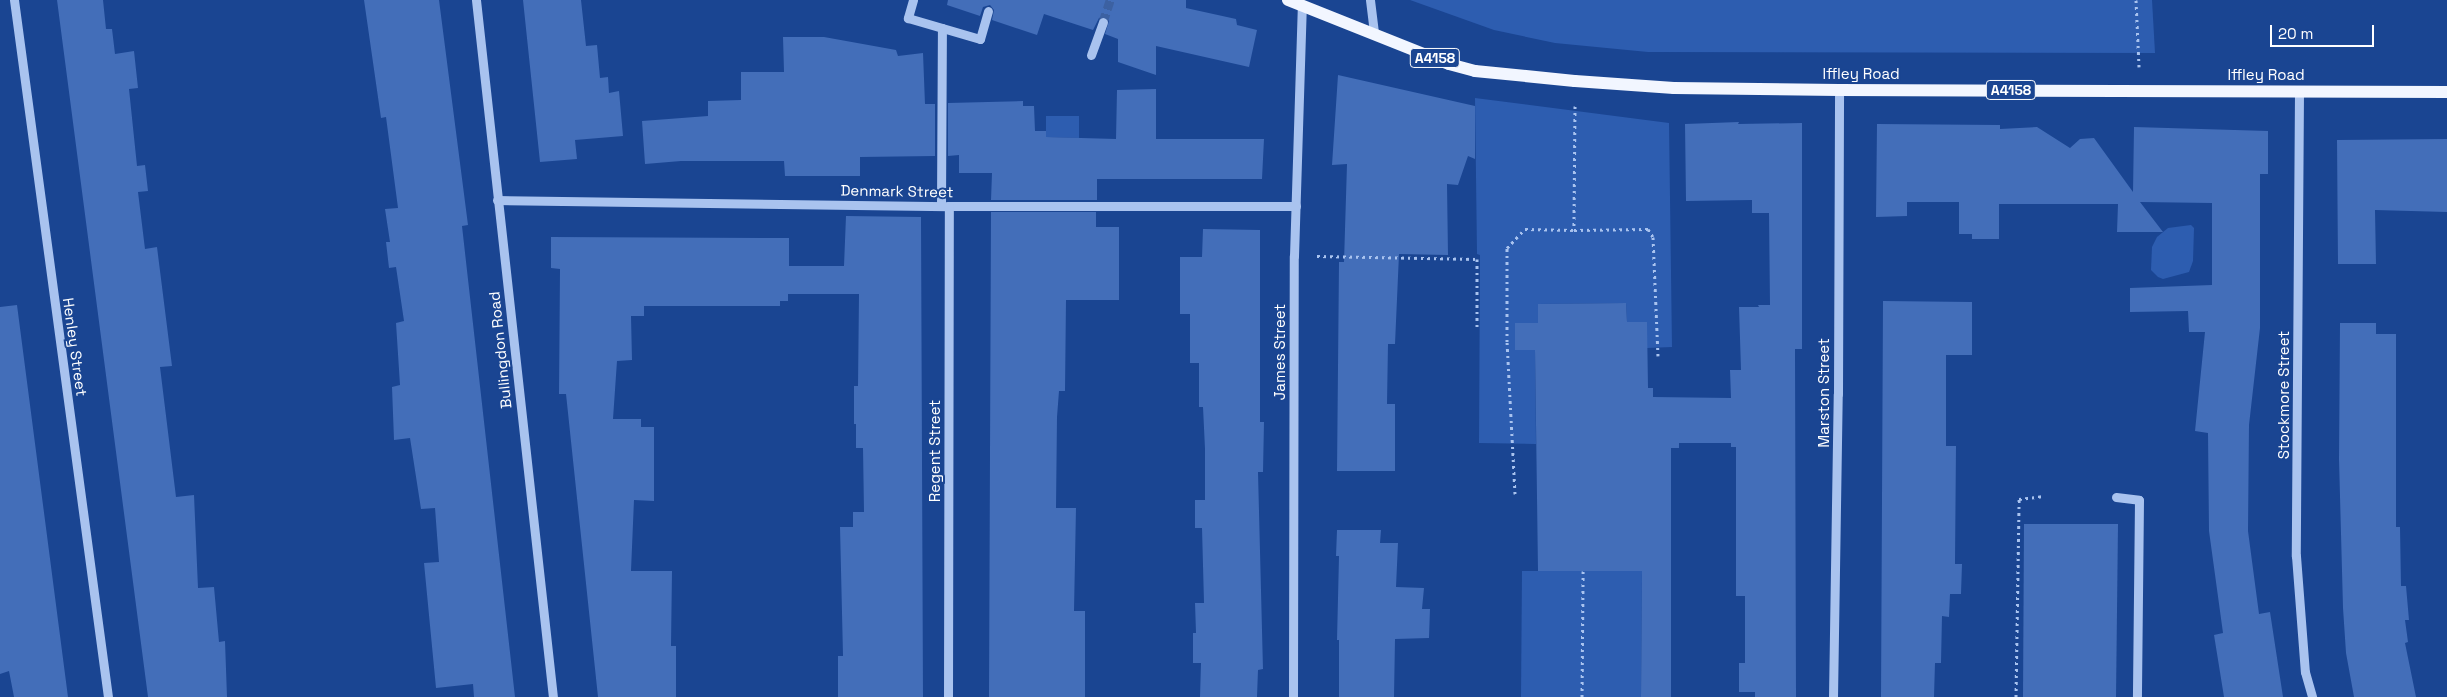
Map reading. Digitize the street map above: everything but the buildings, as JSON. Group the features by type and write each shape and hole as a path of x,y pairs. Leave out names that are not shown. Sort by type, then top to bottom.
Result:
{"main road":[{"name":"Iffley Road","path":"1288,0 1449,64 1475,71 1674,88 2447,92"}],"street":[{"name":"Henley Street","path":"14,0 108,697"},
{"name":"Bullingdon Road","path":"476,0 553,697"},
{"path":"913,0 908,18 980,39 988,11"},
{"path":"1370,0 1374,34"},
{"name":"James Street","path":"1293,697 1294,256 1302,6"},
{"path":"1091,55 1103,22"},
{"name":"Regent Street","path":"942,28 948,697"},
{"name":"Marston Street","path":"1834,697 1838,394 1838,90"},
{"name":"Stockmore Street","path":"2299,92 2296,556 2305,672 2312,697"},
{"name":"Denmark Street","path":"497,200 945,206 1296,206"},
{"path":"2116,497 2139,500 2137,697"}],"path":[{"path":"2136,0 2139,62"},
{"path":"1574,230 1575,105"},
{"path":"1515,494 1507,342 1506,248 1525,229 1648,229 1653,237 1658,356"},
{"path":"1294,256 1477,259 1477,330"},
{"path":"2016,697 2019,499 2042,496"},
{"path":"1582,697 1583,571"}],"shaded area":[{"path":"1410,0 2152,0 2155,53 1648,52 1555,43 1494,30"},
{"path":"1475,98 1669,123 1672,347 1647,348 1647,322 1627,322 1626,303 1538,304 1538,323 1515,323 1515,350 1535,350 1536,444 1479,443 1480,255 1477,254"},
{"path":"1046,116 1079,116 1079,138 1046,137"},
{"path":"2191,225 2194,228 2193,261 2189,272 2163,279 2158,277 2151,270 2152,247 2157,237 2168,228"},
{"path":"1522,571 1642,571 1641,697 1521,697"}],"tunnel":[{"path":"1103,22 1110,0"}]}
